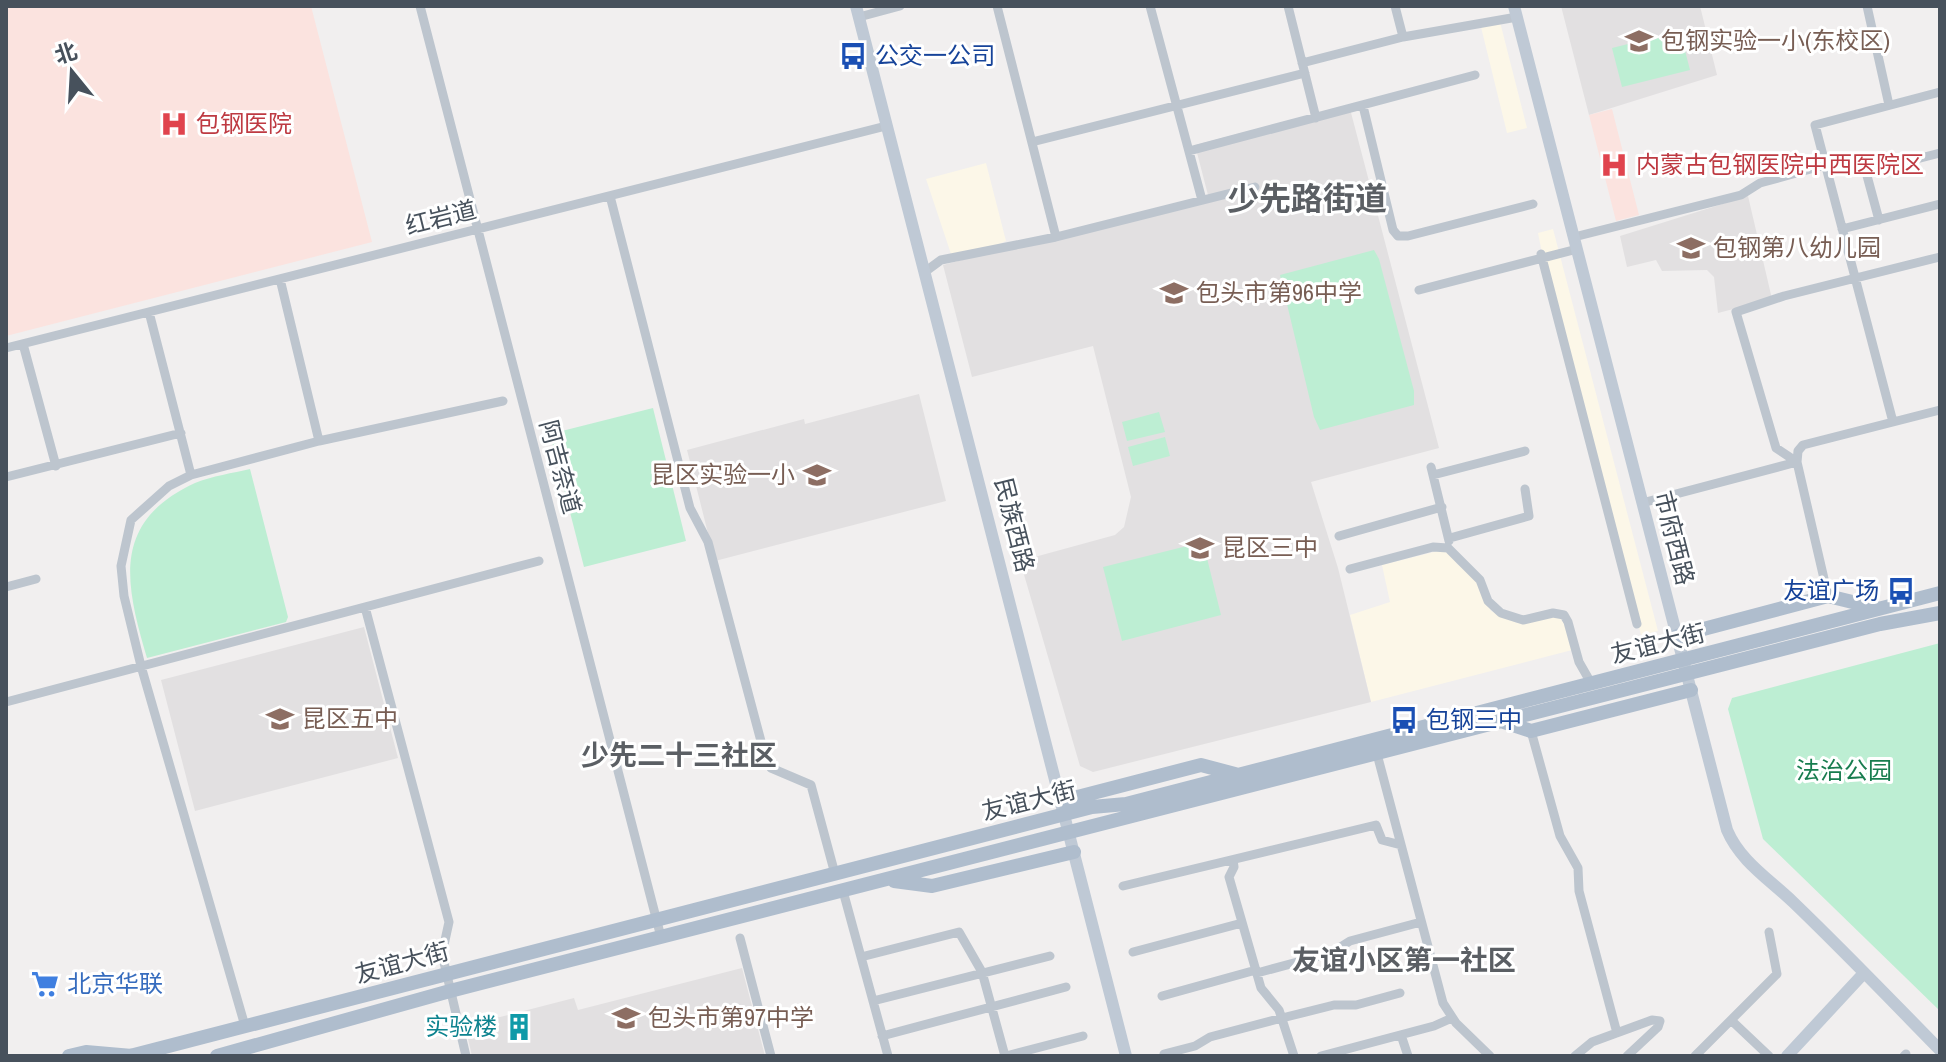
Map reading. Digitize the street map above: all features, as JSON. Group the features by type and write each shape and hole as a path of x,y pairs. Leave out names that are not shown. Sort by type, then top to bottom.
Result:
{"main road":[{"name":"友谊大街","path":"69,1056 86,1052 131,1056 1009,829 1063,808 1126,811 1377,754 1504,722 1940,593"},
{"path":"1677,636 1828,596 1882,609"},
{"name":"友谊大街","path":"217,1056 450,991 1069,833 1235,774 1591,683 1685,668 1940,613"},
{"path":"1504,722 1531,731 1691,690"},
{"path":"1063,808 1201,765 1235,774"},
{"path":"1009,829 1014,847"},
{"path":"886,880 932,886 1074,852"}],"street":[{"name":"阿吉奈道","path":"420,6 661,937"},
{"path":"857,11 900,6"},
{"path":"997,6 1056,237"},
{"path":"1150,6 1202,200"},
{"path":"1288,6 1316,118"},
{"path":"1395,6 1403,37"},
{"path":"1867,6 1889,105"},
{"name":"民族西路","path":"857,11 1126,1056"},
{"path":"1032,142 1177,106 1403,37 1515,11"},
{"name":"市府西路","path":"1515,11 1723,816 1735,845 1940,1050"},
{"path":"1189,151 1475,75"},
{"path":"1893,422 1815,125 1940,92"},
{"path":"1363,106 1393,230 1398,236 1533,204"},
{"name":"红岩道","path":"6,348 886,126"},
{"path":"1879,220 1866,172 1940,153"},
{"path":"1419,290 1741,195 1760,183 1825,165"},
{"path":"926,271 941,260 1056,237 1255,187"},
{"path":"610,196 690,508 708,542 766,760 771,768 811,785 835,874"},
{"path":"1842,229 1940,204"},
{"path":"1541,256 1637,624"},
{"path":"1797,462 1776,448 1736,312 1784,296 1940,257"},
{"path":"280,279 319,441"},
{"path":"149,312 191,475"},
{"path":"23,344 56,466"},
{"path":"245,1026 141,666 124,596 121,566 131,520 169,486 191,475 319,441 503,401"},
{"path":"1828,596 1797,462 1798,451 1803,445 1940,410"},
{"path":"6,477 181,433"},
{"path":"1525,451 1432,471 1449,543 1480,580 1488,601 1501,613 1523,620 1556,612 1564,615 1579,662 1591,683"},
{"path":"1642,503 1797,462"},
{"path":"1350,569 1449,543 1529,516 1525,489"},
{"path":"1339,536 1442,507"},
{"path":"6,702 539,561"},
{"path":"6,587 36,579"},
{"path":"365,607 449,922 442,954 466,1056"},
{"path":"1531,731 1557,828 1578,868 1579,891 1617,1033"},
{"path":"1377,754 1440,993 1452,1018 1490,1056"},
{"path":"1123,886 1376,825 1382,840 1401,845"},
{"path":"1233,860 1234,867 1229,877 1256,972 1263,992 1279,1010 1294,1056"},
{"path":"843,891 888,1056"},
{"path":"1162,996 1331,953 1350,941 1421,922"},
{"path":"1133,952 1242,923"},
{"path":"861,957 959,932 982,972 1005,1056 1083,1036"},
{"path":"1695,1056 1777,974 1769,932"},
{"path":"740,938 771,1056"},
{"path":"873,1001 1050,956"},
{"path":"1787,1056 1864,973"},
{"path":"882,1036 1066,987"},
{"path":"1164,1054 1195,1046 1210,1037 1282,1018 1334,1005 1356,1005 1400,993"},
{"path":"1321,1056 1434,1026 1452,1018"},
{"path":"1575,1056 1586,1045 1652,1020 1660,1021 1658,1027 1627,1056"},
{"path":"1732,1021 1769,1056"},
{"path":"1401,1035 1408,1056"}],"shaded area":[{"name":"包钢医院","path":"6,6 311,6 372,242 6,336"},
{"name":"包钢实验一小(东校区)","path":"1561,6 1700,6 1717,75 1589,115"},
{"path":"1500,22 1527,128 1507,133 1481,27"},
{"path":"1349,105 1439,448 1311,482 1338,568 1371,702 1093,772 1080,766 1020,561 1115,535 1124,527 1131,497 1093,346 972,377 943,265 1208,195 1195,145"},
{"name":"内蒙古包钢医院中西医院区","path":"1612,109 1639,215 1616,221 1589,115"},
{"path":"986,163 1006,241 954,263 926,179"},
{"name":"包钢第八幼儿园","path":"1748,196 1772,299 1718,313 1714,277 1707,270 1662,271 1656,260 1627,267 1620,236"},
{"path":"1553,229 1658,631 1641,635 1541,248 1538,233"},
{"name":"昆区实验一小","path":"919,394 946,501 715,561 687,450 804,419 805,424"},
{"path":"1446,549 1457,564 1473,575 1491,611 1517,623 1559,617 1566,626 1572,650 1371,702 1350,615 1390,602 1382,565"},
{"name":"昆区五中","path":"364,627 398,758 195,811 161,680"},
{"name":"包头市第97中学","path":"742,968 765,1056 472,1056 465,1026 574,998 578,1010"}],"green space":[{"path":"1680,31 1690,70 1622,87 1612,48"},
{"path":"1374,250 1414,391 1414,405 1320,430 1314,417 1280,275"},
{"path":"653,408 686,541 584,567 550,434"},
{"path":"1159,412 1165,432 1127,441 1122,422"},
{"path":"1165,437 1170,456 1133,466 1128,447"},
{"path":"250,469 288,617 286,622 147,658 130,580 131,557 137,536 149,516 168,499 195,483"},
{"path":"1203,542 1221,615 1122,641 1103,567"},
{"name":"法治公园","path":"1940,643 1940,1011 1763,839 1728,709 1732,698"}],"place":[{"name":"包钢实验一小(东校区)","path":"1639,41"},
{"name":"公交一公司","path":"853,56"},
{"name":"包钢医院","path":"174,124"},
{"name":"内蒙古包钢医院中西医院区","path":"1614,165"},
{"name":"包钢第八幼儿园","path":"1691,248"},
{"name":"包头市第96中学","path":"1174,293"},
{"name":"昆区实验一小","path":"817,475"},
{"name":"昆区三中","path":"1200,548"},
{"name":"友谊广场","path":"1901,591"},
{"name":"昆区五中","path":"280,719"},
{"name":"包钢三中","path":"1404,720"},
{"name":"北京华联","path":"45,984"},
{"name":"包头市第97中学","path":"626,1018"},
{"name":"实验楼","path":"519,1027"}],"district":[{"name":"少先路街道","path":"1307,199"},
{"name":"少先二十三社区","path":"679,755"},
{"name":"友谊小区第一社区","path":"1404,960"}]}
